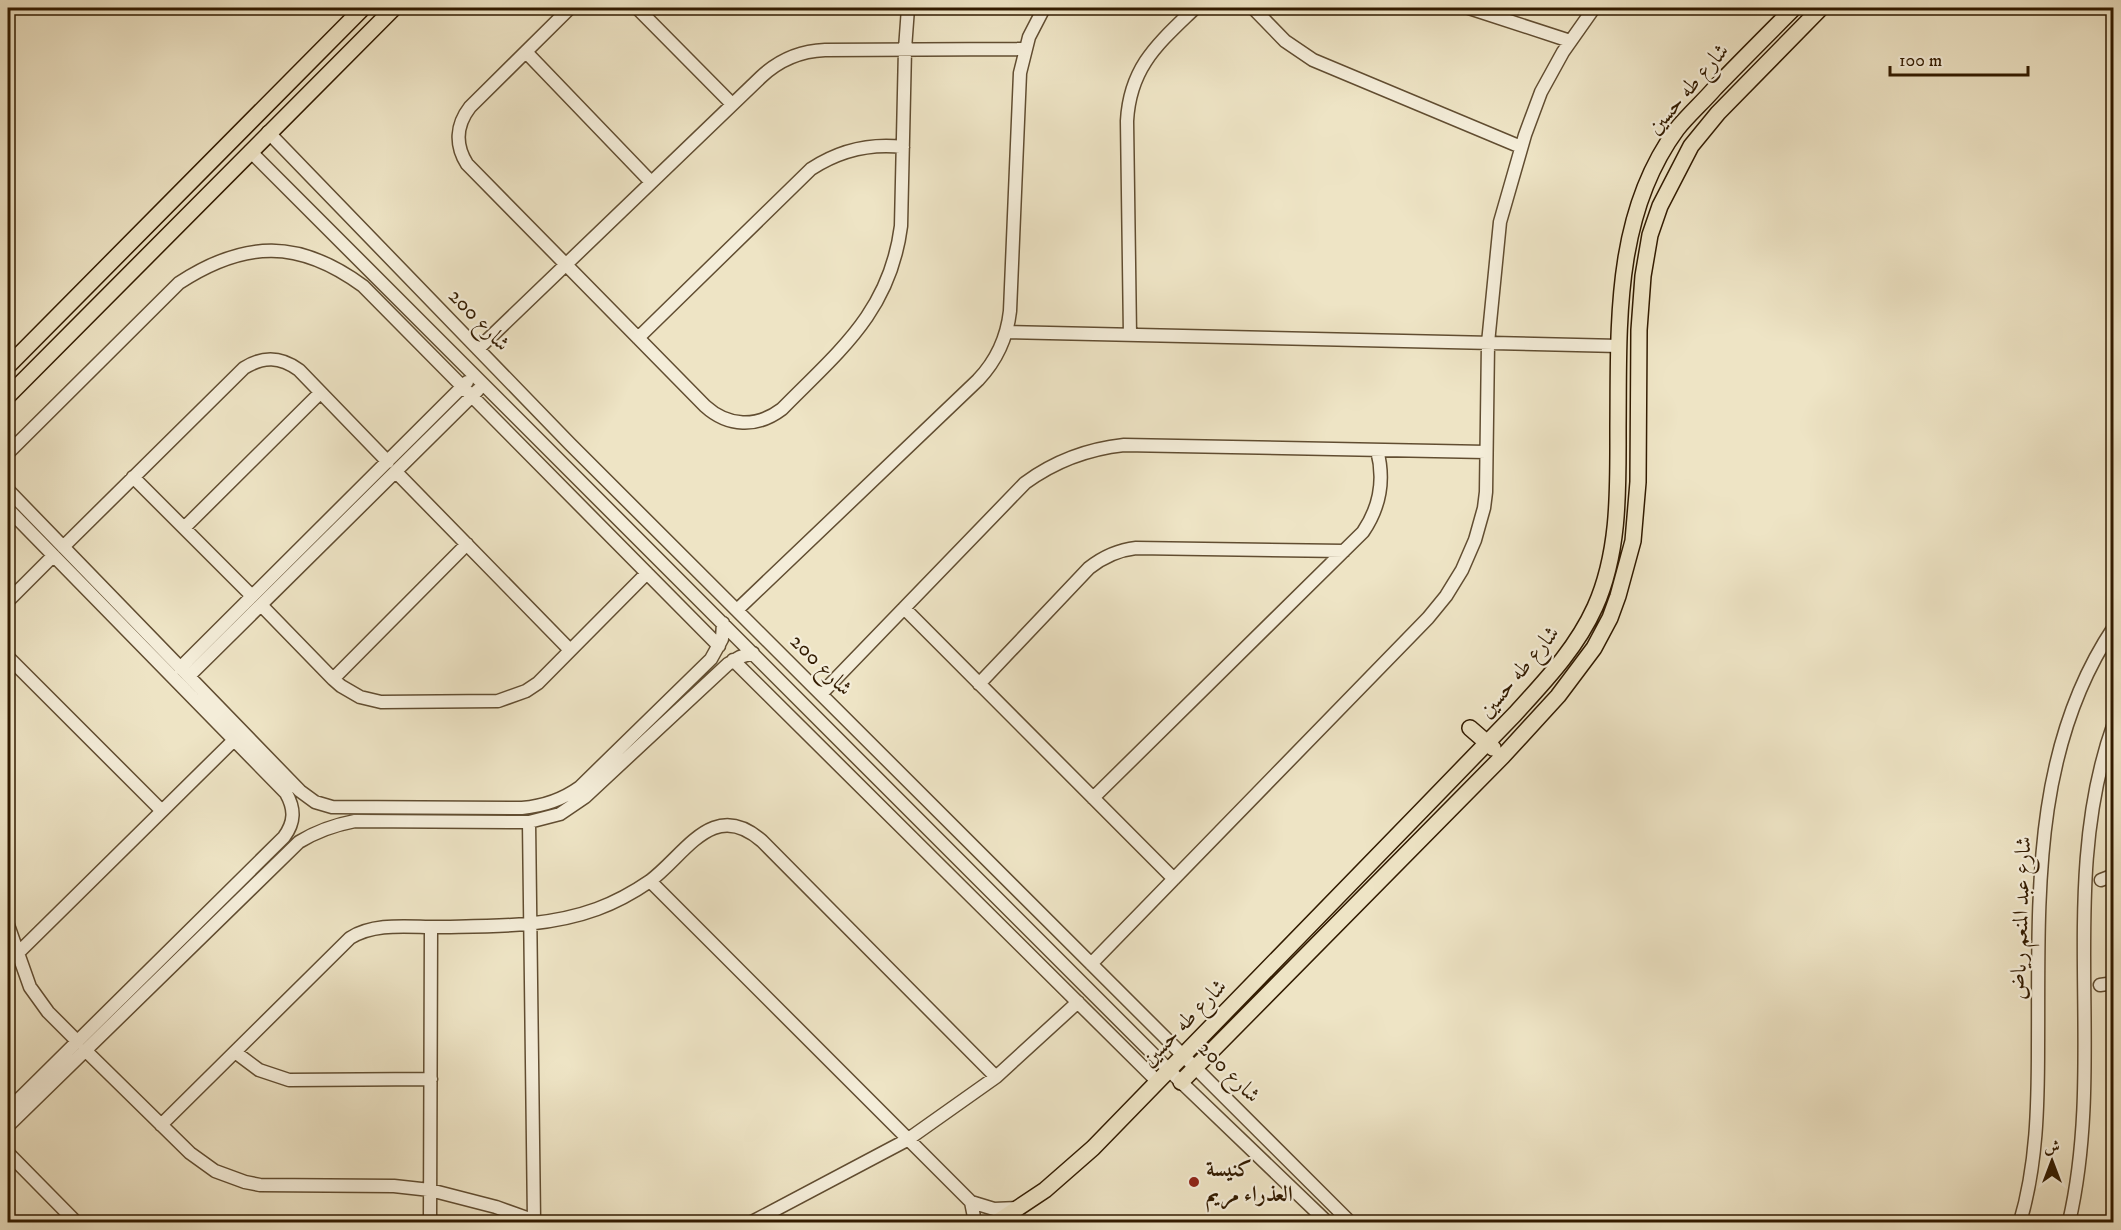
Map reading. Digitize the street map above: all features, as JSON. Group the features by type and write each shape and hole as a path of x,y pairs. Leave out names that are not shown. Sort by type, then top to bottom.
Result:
{"main road":[{"path":"8,366 363,8"},
{"path":"8,396 268,132 394,8"},
{"name":"شارع طه حسين","path":"997,1222 1045,1190 1094,1148 1487,743 1566,656 1594,609 1607,574 1614,535 1618,494 1619,346 1622,286 1626,252 1642,192 1654,166 1678,127 1794,8"},
{"name":"شارع طه حسين","path":"1181,1082 1503,756 1569,683 1594,648 1610,618 1630,559 1635,529 1642,276 1650,235 1660,206 1691,146 1718,113 1821,8"},
{"path":"1470,728 1503,756"}],"street":[{"path":"570,8 466,113 460,126 459,146 467,164 705,406 717,416 731,422 746,423 761,421 776,414 856,334 881,296 892,268 899,240 908,8"},
{"path":"637,8 732,104"},
{"path":"737,610 978,380 993,362 1006,332 1010,311 1020,73 1033,26 1044,8"},
{"path":"1130,334 1127,121 1130,96 1138,72 1150,52 1196,8"},
{"path":"1253,8 1285,41 1313,60 1521,147"},
{"path":"1469,8 1570,41"},
{"path":"1091,964 1428,618 1446,596 1466,562 1480,524 1486,492 1488,343 1500,222 1521,147 1541,92 1570,41 1594,8"},
{"path":"478,349 774,65 803,52 825,50 1025,49"},
{"path":"526,52 651,182"},
{"name":"شارع 200","path":"268,132 478,349 737,610 1350,1222"},
{"path":"638,338 812,169 833,156 856,148 879,145 903,147"},
{"name":"شارع 200","path":"250,151 753,653 1164,1076 1181,1082 1327,1222"},
{"path":"8,453 179,283 204,267 232,256 262,251 290,252 316,258 341,270 363,286 719,646"},
{"path":"1006,332 1619,346"},
{"path":"63,547 244,368 266,358 278,359 289,363 320,393 570,650"},
{"path":"185,672 479,379"},
{"path":"184,528 320,393"},
{"path":"821,694 1025,483 1049,466 1077,454 1124,445 1486,452"},
{"path":"1093,798 1363,532 1377,506 1381,477 1377,450"},
{"path":"133,477 333,679 360,697 381,702 498,701 526,692 538,683 647,573"},
{"path":"8,490 300,791 323,805 522,808 547,805 559,800 580,787 711,659 719,646 723,623"},
{"path":"8,509 286,793 293,810 290,829 284,837 81,1045 8,1126"},
{"path":"333,679 466,544"},
{"path":"979,684 1089,568 1119,551 1136,548 1344,551"},
{"path":"8,601 53,556"},
{"path":"904,608 1174,879"},
{"name":"شارع عبد المنعم رياض","path":"2020,1222 2030,1182 2036,1120 2040,892 2047,809 2057,755 2073,701 2114,627"},
{"path":"8,1110 299,842 316,832 355,821 529,822 546,819 573,806 733,660 753,653"},
{"path":"8,657 162,811"},
{"path":"733,660 1078,1002 1164,1076"},
{"path":"2069,1222 2078,1177 2085,1074 2084,905 2087,842 2097,776 2114,723"},
{"path":"18,952 234,740"},
{"path":"8,925 24,973 38,1000 161,1125 202,1163 230,1178 260,1185 394,1186 430,1190 496,1207 536,1222 529,822"},
{"path":"161,1125 350,938 370,928 530,924 555,921 596,909 627,895 650,881 705,831 716,826 729,825 741,827 753,833 996,1077"},
{"path":"2101,880 2114,875"},
{"path":"650,881 971,1202 994,1209 1019,1208"},
{"path":"430,927 430,1222"},
{"path":"2100,985 2114,983"},
{"path":"752,1222 907,1140 996,1077 1078,1002"},
{"path":"235,1052 259,1070 289,1080 430,1079"},
{"path":"8,1154 76,1222"},
{"path":"971,1202 975,1222"}],"place":[{"name":"كنيسة العذراء مريم","path":"1194,1182"}]}
